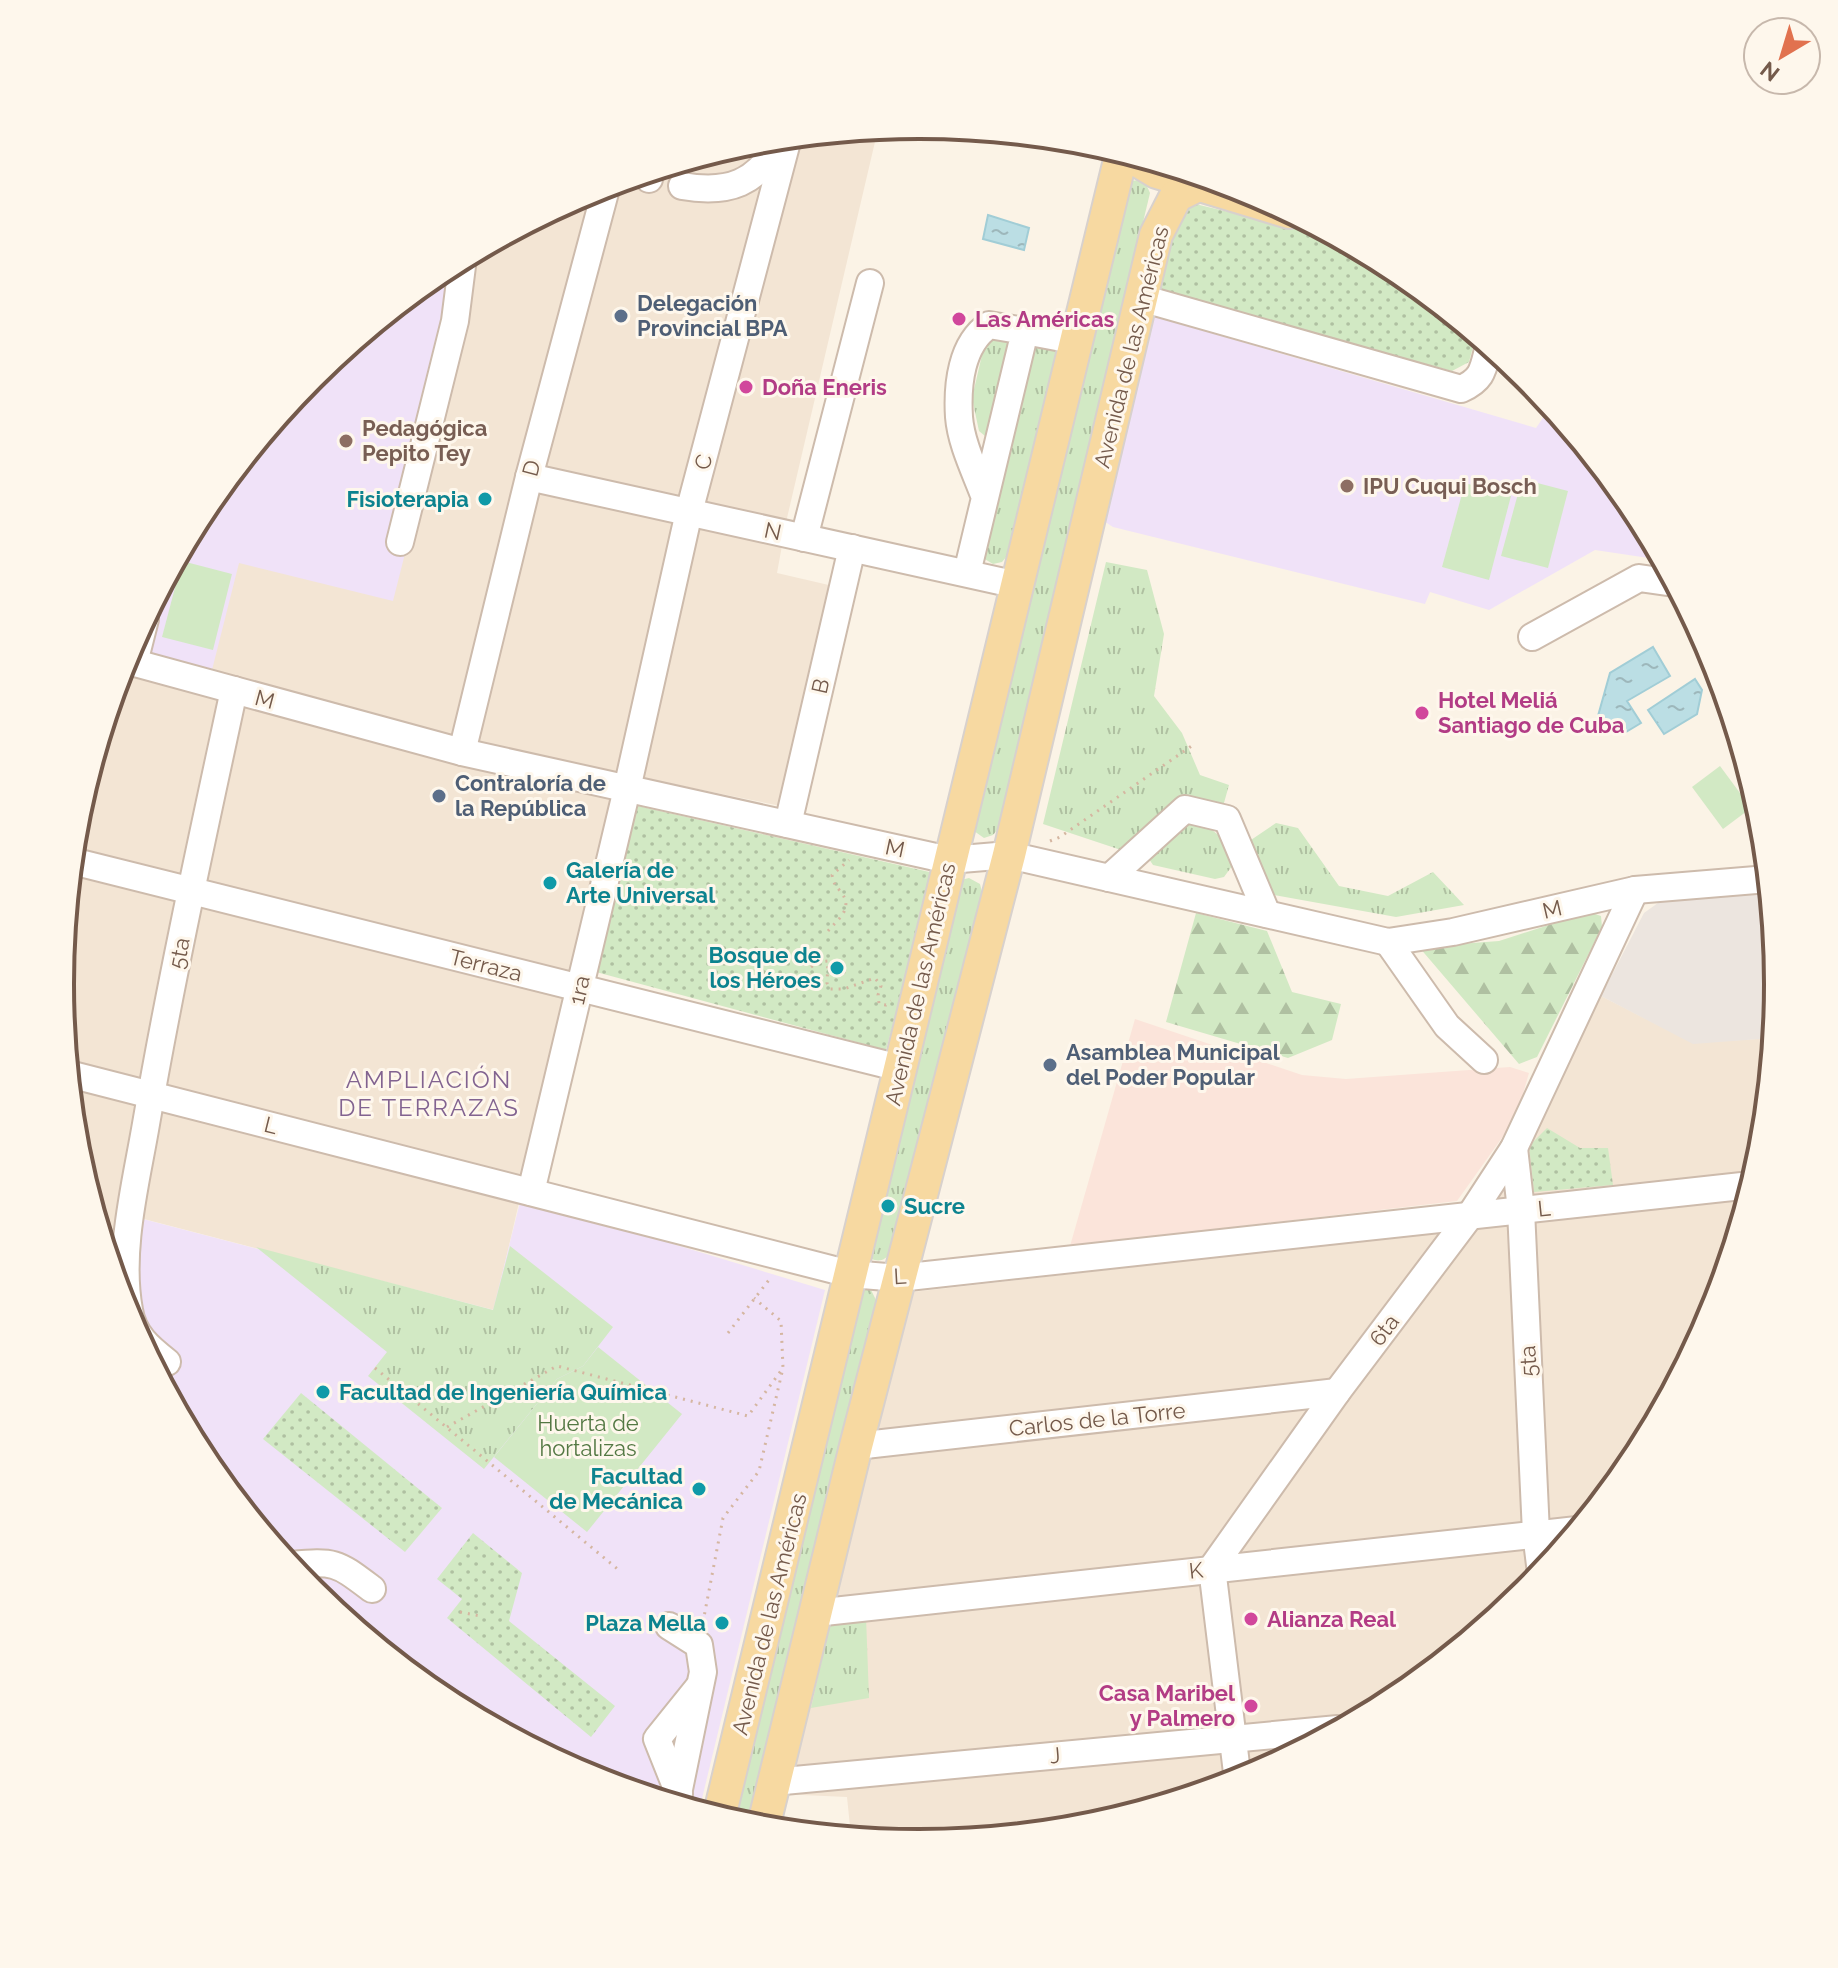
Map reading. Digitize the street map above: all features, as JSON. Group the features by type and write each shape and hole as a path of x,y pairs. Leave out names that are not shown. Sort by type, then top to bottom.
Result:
{"main road":[{"name":"Avenida de las Américas","path":"722,1805 949,860 1122,164"},
{"path":"1187,183 1196,186"},
{"name":"Avenida de las Américas","path":"766,1815 856,1446 1009,855 1156,235 1176,196 1196,186"}],"street":[{"name":"C","path":"627,789 689,512 785,150"},
{"path":"682,186 710,191 735,186 760,170 773,152"},
{"name":"D","path":"462,752 529,477 603,200"},
{"path":"400,542 455,321 461,274"},
{"path":"804,538 870,283"},
{"path":"1141,298 1461,389 1474,383 1482,373 1486,358"},
{"path":"984,495 959,418 966,351 980,331 989,325 1078,341"},
{"path":"967,573 1025,331"},
{"name":"N","path":"529,477 1018,585"},
{"name":"B","path":"788,824 852,548"},
{"path":"1532,637 1639,578 1661,581"},
{"name":"M","path":"137,664 462,752 627,789 949,860 1009,855 1388,942 1453,932 1635,890 1758,880"},
{"name":"5ta","path":"126,1275 130,1218 151,1095 234,690"},
{"name":"1ra","path":"531,1192 627,789"},
{"path":"1109,878 1185,809 1227,819 1267,914"},
{"name":"Terraza","path":"83,864 900,1068"},
{"name":"6ta","path":"1212,1568 1337,1392 1469,1217 1514,1148 1635,890"},
{"path":"1388,942 1447,1026 1484,1060"},
{"name":"L","path":"79,1077 850,1274 899,1278 1739,1186"},
{"name":"5ta","path":"1514,1148 1521,1210 1539,1558"},
{"name":"5ta","path":"160,1356 167,1362"},
{"name":"Carlos de la Torre","path":"856,1446 1337,1392"},
{"name":"K","path":"815,1613 1562,1531"},
{"path":"305,1564 342,1566 372,1589"},
{"path":"1212,1568 1237,1767"},
{"path":"669,1626 699,1645 703,1672 679,1794"},
{"name":"J","path":"773,1782 1312,1731"}],"path":[{"path":"1048,842 1060,837 1193,745"},
{"path":"828,931 845,915 846,906 845,897 833,883 832,875 855,855"},
{"path":"811,967 828,961 830,972 827,983 830,989 844,989 875,978 881,986 879,1004 886,1005 893,999"},
{"path":"728,1333 773,1274 777,1255"},
{"path":"699,1645 723,1518 759,1471 783,1368 781,1321 754,1298"},
{"path":"447,1427 557,1366 748,1416 783,1368"},
{"path":"375,1368 620,1571"},
{"path":"460,1612 480,1616"}],"shaded area":[{"path":"875,141 787,518 777,573 833,586 781,806 623,774 591,893 494,1310 140,1218 132,1255 121,1262 90,1149 81,1094 74,984 81,874 103,765 138,661 187,561 216,515 284,427 321,386 405,314 497,252 596,203 700,168 809,146"},
{"name":"Pedagógica Pepito Tey","path":"471,268 467,308 393,601 239,563 212,670 143,651 187,561 216,515 284,427 321,386 405,314"},
{"name":"IPU Cuqui Bosch","path":"1143,313 1536,428 1544,416 1589,470 1649,558 1595,550 1489,610 1430,592 1425,604 1113,527 1093,514"},
{"path":"1758,888 1764,984 1762,1039 1693,1044 1601,996 1644,913 1665,898"},
{"path":"1601,996 1693,1043 1762,1039 1748,1149 1735,1203 1700,1307 1677,1358 1651,1407 1589,1498 1517,1582 1476,1619 1388,1687 1293,1742 1242,1765 1138,1800 1029,1822 919,1829 850,1826 847,1797 780,1794 904,1293 1474,1228 1531,1144"},
{"path":"1135,1019 1302,1075 1346,1079 1510,1067 1529,1073 1516,1118 1457,1201 1070,1246"},
{"path":"521,1198 825,1290 702,1800 596,1765 496,1716 405,1654 321,1582 249,1498 216,1453 161,1358 129,1283 139,1218 493,1310"}],"green space":[{"path":"1139,180 1146,184 1150,193 998,829 984,838 974,831 1131,181"},
{"path":"1191,203 1297,228 1388,281 1433,314 1473,347 1469,362 1452,371 1151,290 1171,217"},
{"path":"990,334 1007,337 1010,347 991,433 985,436 979,431 972,398 985,342"},
{"path":"1035,343 1059,351 1008,555 1002,562 993,564 983,558"},
{"path":"1522,479 1568,491 1548,568 1501,556"},
{"path":"1465,483 1511,496 1489,580 1442,567"},
{"path":"186,562 232,574 213,650 162,637 177,580"},
{"path":"1106,562 1147,570 1164,634 1154,696 1182,733 1200,775 1229,785 1222,810 1180,801 1130,853 1043,824"},
{"path":"1720,766 1743,797 1746,812 1723,829 1692,787"},
{"path":"638,806 934,873 886,1050 596,972"},
{"path":"1194,823 1215,832 1235,862 1224,877 1215,879 1153,865 1147,856 1181,827"},
{"path":"1276,823 1298,828 1339,886 1388,896 1433,872 1464,905 1396,917 1274,895 1248,842"},
{"path":"969,878 980,884 982,892 890,1253 883,1259 875,1260 869,1257 961,880"},
{"path":"1589,912 1601,916 1602,927 1537,1057 1519,1064 1419,947 1499,941"},
{"path":"1196,913 1267,931 1292,992 1341,1004 1332,1040 1288,1058 1166,1022"},
{"path":"1547,1128 1580,1148 1608,1148 1613,1185 1534,1192 1529,1146"},
{"path":"510,1246 613,1327 583,1366 557,1379 484,1469 368,1376 387,1352 256,1247 493,1310"},
{"path":"860,1289 871,1290 876,1300 751,1812 730,1807"},
{"name":"Huerta de hortalizas","path":"598,1347 682,1414 587,1532 494,1457 557,1379 583,1366"},
{"path":"301,1393 442,1508 405,1552 263,1439"},
{"path":"473,1533 522,1573 509,1621 615,1706 591,1737 447,1618 462,1599 437,1579"},
{"path":"866,1617 869,1698 811,1708 830,1623"}],"water":[{"path":"988,215 1029,228 1024,250 983,239"},
{"path":"1653,647 1670,676 1627,701 1641,723 1626,732 1596,723 1610,673"},
{"path":"1695,679 1702,690 1697,714 1664,734 1648,710"}],"place":[{"name":"Delegación Provincial BPA","path":"621,316"},
{"name":"Las Américas","path":"959,319"},
{"name":"Doña Eneris","path":"746,387"},
{"name":"Pedagógica Pepito Tey","path":"346,441"},
{"name":"IPU Cuqui Bosch","path":"1347,486"},
{"name":"Fisioterapia","path":"485,499"},
{"name":"Hotel Meliá Santiago de Cuba","path":"1422,713"},
{"name":"Contraloría de la República","path":"439,796"},
{"name":"Galería de Arte Universal","path":"550,883"},
{"name":"Bosque de los Héroes","path":"837,968"},
{"name":"Asamblea Municipal del Poder Popular","path":"1050,1065"},
{"name":"Sucre","path":"888,1206"},
{"name":"Facultad de Ingeniería Química","path":"323,1392"},
{"name":"Facultad de Mecánica","path":"699,1489"},
{"name":"Alianza Real","path":"1251,1619"},
{"name":"Plaza Mella","path":"722,1623"},
{"name":"Casa Maribel y Palmero","path":"1251,1706"}],"district":[{"name":"AMPLIACIÓN DE TERRAZAS","path":"429,1093"}]}
